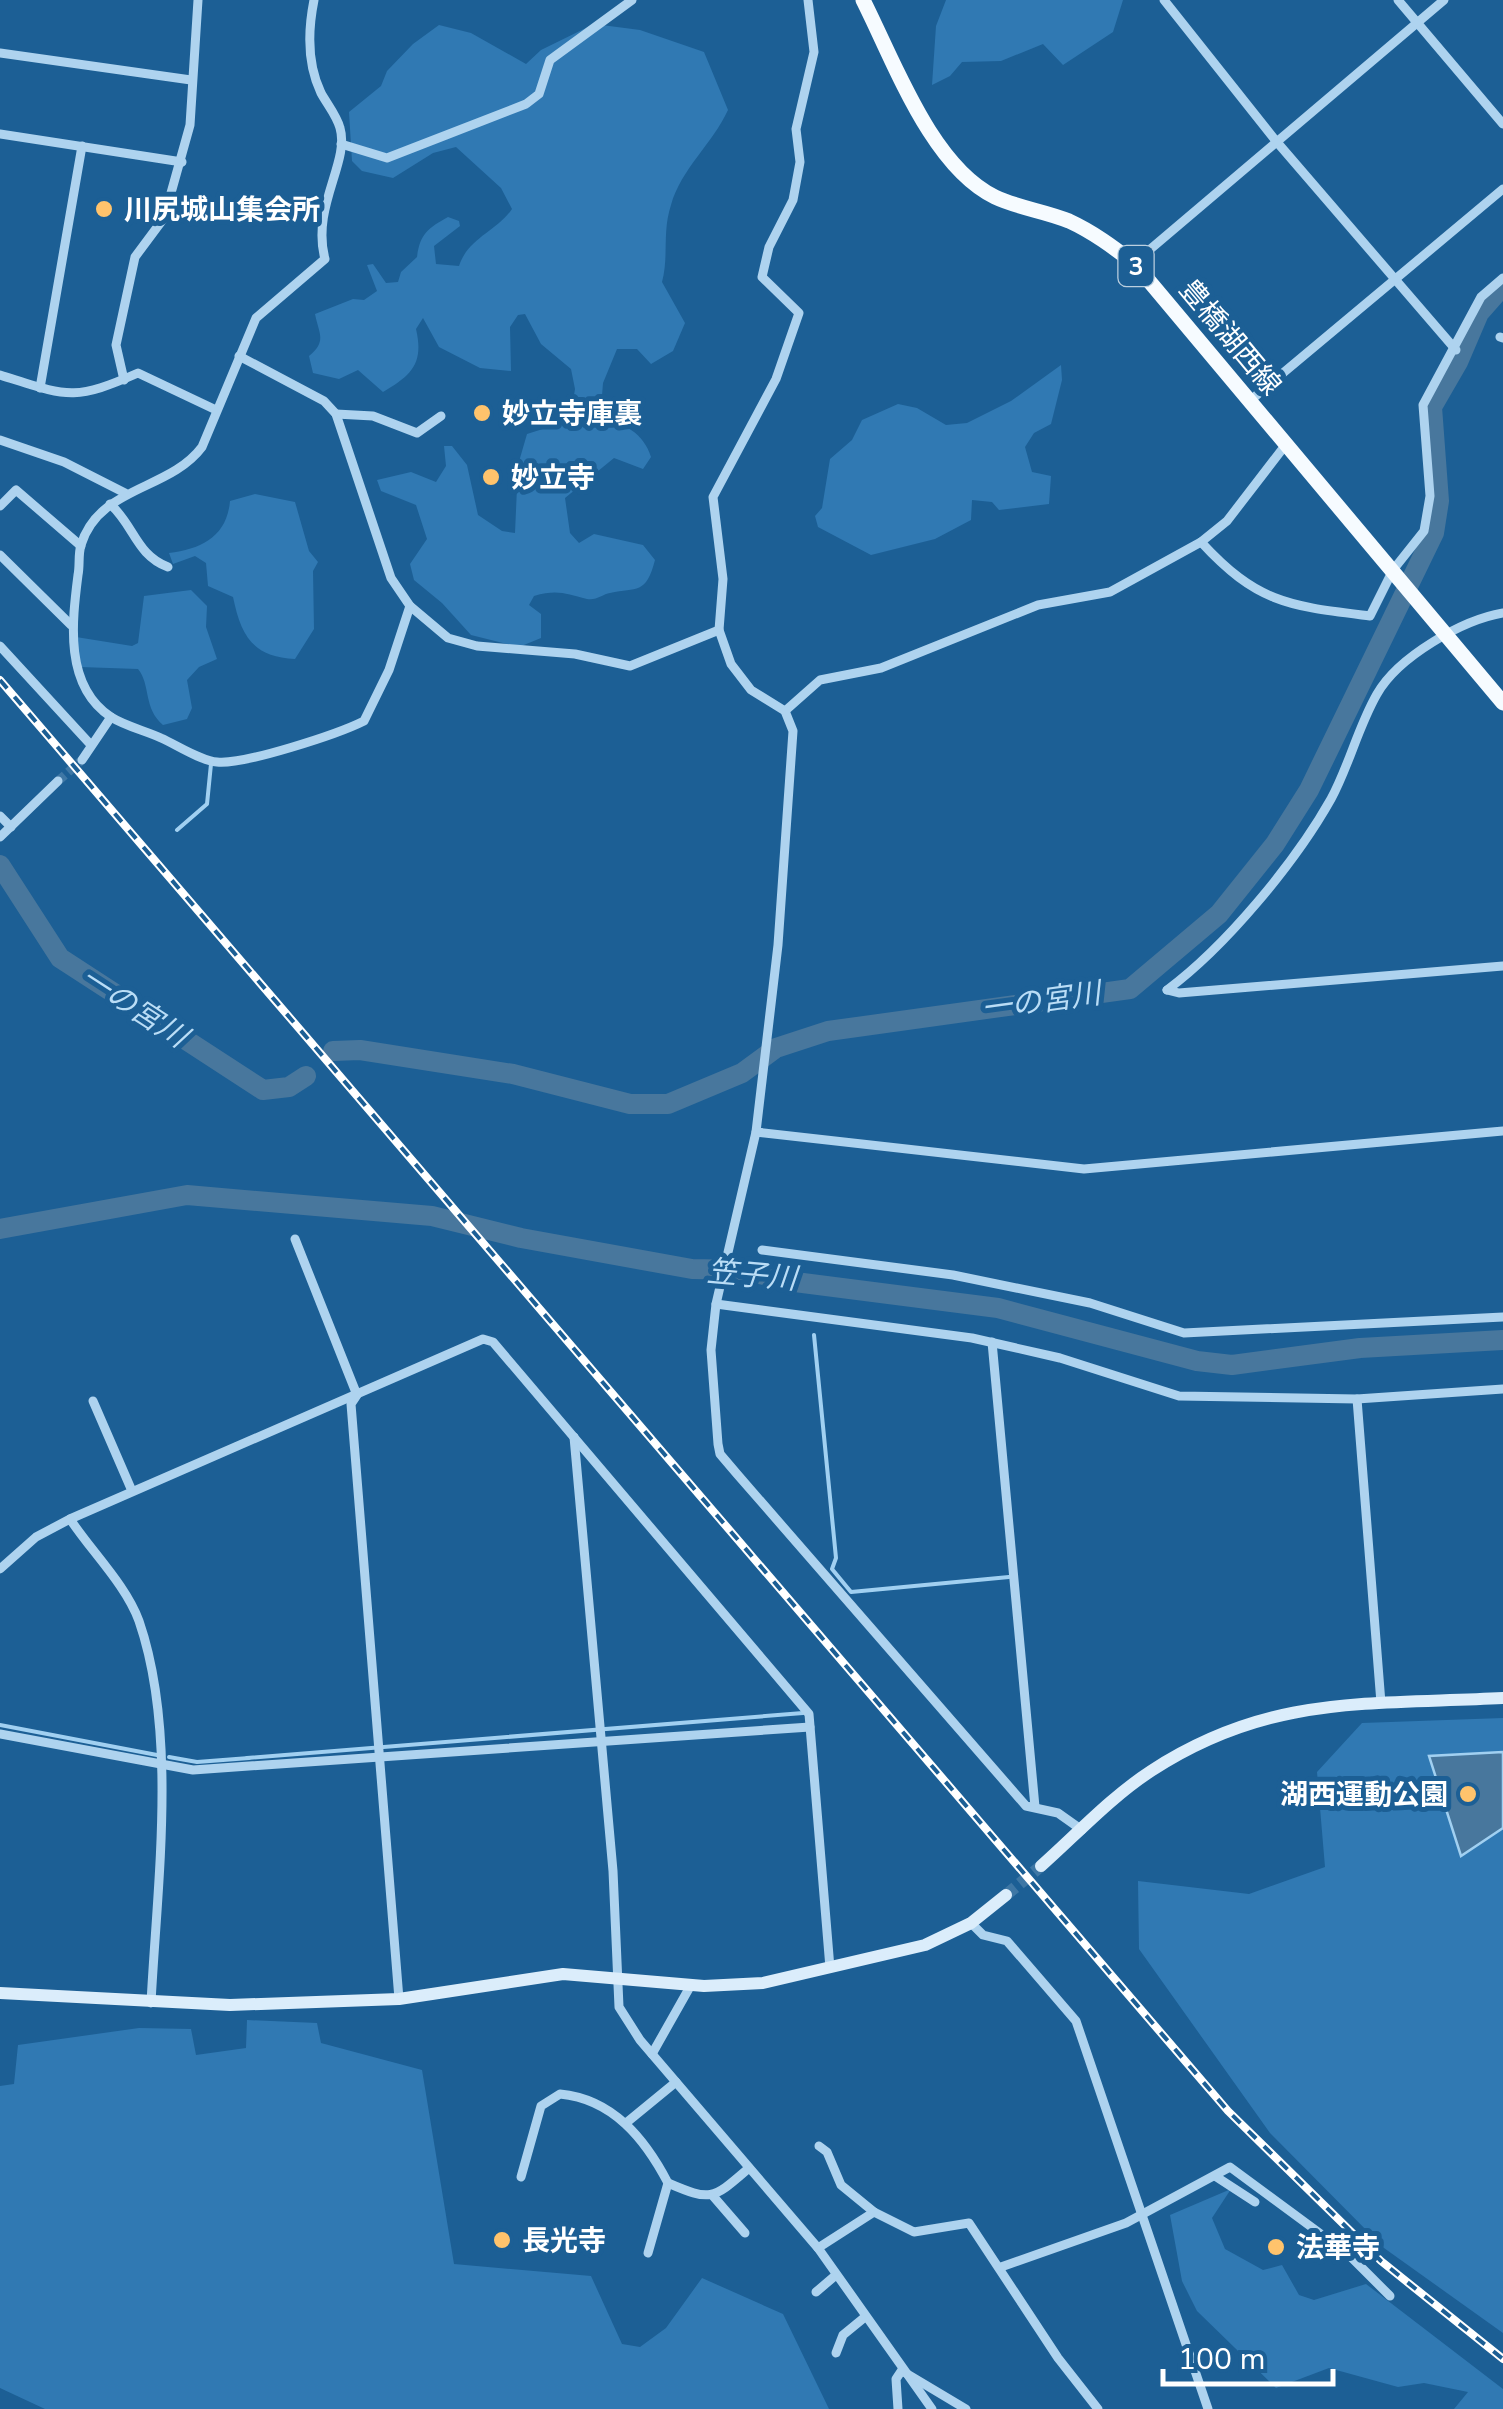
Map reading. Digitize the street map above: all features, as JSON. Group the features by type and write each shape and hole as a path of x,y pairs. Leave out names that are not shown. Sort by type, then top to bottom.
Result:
{"main road":[{"name":"豊橋湖西線","path":"863,0 925,124 956,168 994,196 1067,220 1099,237 1134,264 1252,400 1342,517 1394,570 1503,703"}],"street":[{"path":"124,380 116,345 136,257 164,218 190,125 198,0"},
{"path":"314,0 309,38 314,72 340,127 341,144 320,222 325,259 256,318 214,409 206,438 191,462 168,476 125,492 110,504 81,546 71,626 79,671 111,717 213,762 243,760 364,721 383,682 410,606"},
{"path":"341,144 387,158 526,104 539,94 550,60 632,0"},
{"path":"808,0 814,52 796,129 800,162 793,200 769,247 762,277 800,313 769,394 713,496 723,579 719,630 731,664 751,690 785,711 793,731 756,1132 716,1304 711,1350 720,1454 1026,1806 1058,1813 1082,1830"},
{"path":"1164,0 1276,141 1456,350"},
{"path":"1398,0 1503,124"},
{"path":"1134,264 1444,0"},
{"path":"0,54 191,80"},
{"path":"0,134 182,162"},
{"path":"40,388 82,146"},
{"path":"1252,400 1503,189"},
{"path":"1200,542 1232,576 1287,606 1370,616 1394,570 1424,532 1430,496 1423,405 1456,350 1481,297 1503,278"},
{"path":"239,356 324,401 336,414 391,578 410,606 438,631 461,643 575,654 630,666 719,630"},
{"path":"0,375 82,396 138,374 152,377 214,409"},
{"path":"336,414 373,416 417,433 441,416"},
{"path":"0,440 64,462 125,492"},
{"path":"785,711 820,680 881,668 1038,605 1110,592 1200,542 1227,521 1286,443"},
{"path":"0,506 16,490 81,546"},
{"path":"110,504 125,517 146,556 168,568"},
{"path":"0,554 71,626"},
{"path":"1503,614 1443,632 1380,689 1331,798 1295,850 1208,960 1167,990 1178,994 1503,966"},
{"path":"0,646 91,745"},
{"path":"82,760 111,717"},
{"path":"0,838 58,781"},
{"path":"0,816 11,827"},
{"path":"756,1132 1084,1170 1503,1131"},
{"path":"295,1239 357,1396"},
{"path":"762,1250 953,1275 1090,1304 1184,1333 1503,1318"},
{"path":"716,1304 992,1342 1060,1358 1178,1396 1358,1399 1503,1389"},
{"path":"0,1569 36,1538 70,1519 483,1340 493,1342 809,1714 830,1968"},
{"path":"992,1342 1035,1807"},
{"path":"357,1396 351,1404 399,1999"},
{"path":"1358,1399 1382,1703"},
{"path":"93,1401 132,1491"},
{"path":"574,1434 598,1739 613,1871 619,2007 652,2054 818,2248 932,2409"},
{"path":"70,1519 138,1619 155,1698 160,1764 151,2004"},
{"path":"1041,1866 1147,1774 1230,1727 1295,1709 1503,1698"},
{"path":"0,1734 192,1770 379,1760 598,1739 810,1726"},
{"path":"0,1993 151,2004 399,1999 564,1974 691,1985 763,1983 926,1946 971,1922 1006,1895"},
{"path":"971,1922 983,1935 1007,1941 1076,2020 1208,2409"},
{"path":"652,2054 691,1985"},
{"path":"626,2123 676,2082"},
{"path":"521,2177 544,2101 560,2094 577,2096 626,2123 653,2154 668,2182 700,2197 713,2196 749,2168"},
{"path":"819,2146 827,2152 841,2186 874,2212 914,2232 969,2224 1001,2266 1058,2358 1098,2409"},
{"path":"1001,2266 1142,2216 1230,2167 1250,2178 1348,2254 1390,2296"},
{"path":"1214,2176 1255,2202"},
{"path":"648,2253 668,2182"},
{"path":"713,2196 745,2233"},
{"path":"818,2248 874,2212"},
{"path":"816,2292 836,2275"},
{"path":"836,2353 843,2335 865,2317"},
{"path":"897,2409 896,2379 902,2370"},
{"path":"902,2370 966,2409"}],"shaded area":[{"path":"946,0 1123,0 1113,32 1063,65 1043,44 1001,61 962,62 950,76 932,85 936,26"},
{"path":"594,24 640,30 704,52 728,110 682,180 668,215 662,282 685,323 673,351 651,364 637,349 617,349 603,383 600,421 632,430 651,457 643,469 614,458 565,498 570,533 579,543 594,534 643,545 655,560 652,571 639,587 593,599 556,593 534,596 529,605 541,614 541,638 519,647 471,635 414,580 410,564 427,539 416,505 381,491 377,480 411,472 436,482 446,466 444,446 452,446 467,465 478,515 502,531 515,533 518,465 527,434 565,422 571,414 575,389 571,369 541,344 525,314 518,315 510,327 511,371 480,368 439,347 423,318 416,329 418,351 413,367 383,392 358,370 339,379 313,373 309,356 320,341 315,314 353,299 364,300 377,291 367,265 373,264 386,283 398,282 401,272 417,257 426,232 448,217 459,221 460,226 434,246 436,264 459,266 469,248 512,209 501,188 456,147 433,153 393,178 362,171 352,161 349,112 381,86 387,71 413,44 439,25 471,33 526,64 541,50"},
{"path":"1061,365 1062,380 1051,424 1034,433 1025,447 1032,472 1051,476 1049,504 999,510 992,502 972,500 971,520 935,539 871,555 818,527 815,516 822,508 830,459 852,440 862,420 898,404 917,408 946,425 967,423 1011,401"},
{"path":"255,494 295,502 309,551 318,562 313,571 314,629 295,659 268,654 251,642 233,597 208,586 206,563 195,556 173,564 169,553 211,539 224,523 230,501"},
{"path":"191,590 207,606 206,627 217,659 199,667 187,680 192,708 187,719 163,725 152,711 138,669 80,667 76,637 132,646 138,643 144,596"},
{"path":"1503,1718 1503,2333 1384,2248 1270,2133 1139,1949 1138,1881 1249,1894 1325,1867 1317,1772 1362,1723"},
{"path":"1503,1752 1503,1828 1461,1856 1429,1756"},
{"path":"247,2020 317,2023 321,2043 422,2070 454,2264 591,2276 622,2344 640,2347 666,2328 702,2278 783,2314 829,2409 45,2409 0,2388 0,2086 14,2084 18,2045 139,2028 191,2029 196,2055 246,2048"},
{"path":"1231,2189 1212,2218 1225,2249 1263,2270 1282,2265 1299,2295 1314,2300 1366,2284 1503,2389 1503,2409 1454,2409 1468,2392 1424,2383 1398,2387 1329,2368 1276,2388 1197,2311 1182,2281 1170,2215"}],"waterway":[{"name":"一の宮川","path":"333,1051 360,1050 513,1074 630,1104 668,1104 742,1073 776,1048 828,1031 1130,989 1219,914 1275,844 1309,790 1434,533 1439,501 1432,407 1458,362 1479,313 1503,286"},
{"path":"177,830 207,804 211,764"},
{"name":"一の宮川","path":"0,865 60,958 263,1090 289,1087 306,1076"},
{"name":"笠子川","path":"0,1229 187,1195 432,1216 521,1238 692,1269 742,1270 795,1282 998,1308 1197,1361 1232,1365 1360,1348 1503,1340"},
{"path":"814,1335 836,1558 832,1569 851,1592 1009,1577"},
{"path":"247,1758 803,1713"},
{"path":"0,1725 157,1755"},
{"path":"169,1757 197,1762 249,1758"}],"tunnel":[{"path":"58,781 82,760"},
{"path":"1006,1895 1041,1866"}],"railway":[{"path":"0,680 1228,2111 1381,2261 1503,2359"}],"place":[{"name":"川尻城山集会所","path":"104,209"},
{"name":"妙立寺庫裏","path":"482,413"},
{"name":"妙立寺","path":"491,477"},
{"name":"湖西運動公園","path":"1468,1794"},
{"name":"長光寺","path":"502,2240"},
{"name":"法華寺","path":"1276,2247"}]}
